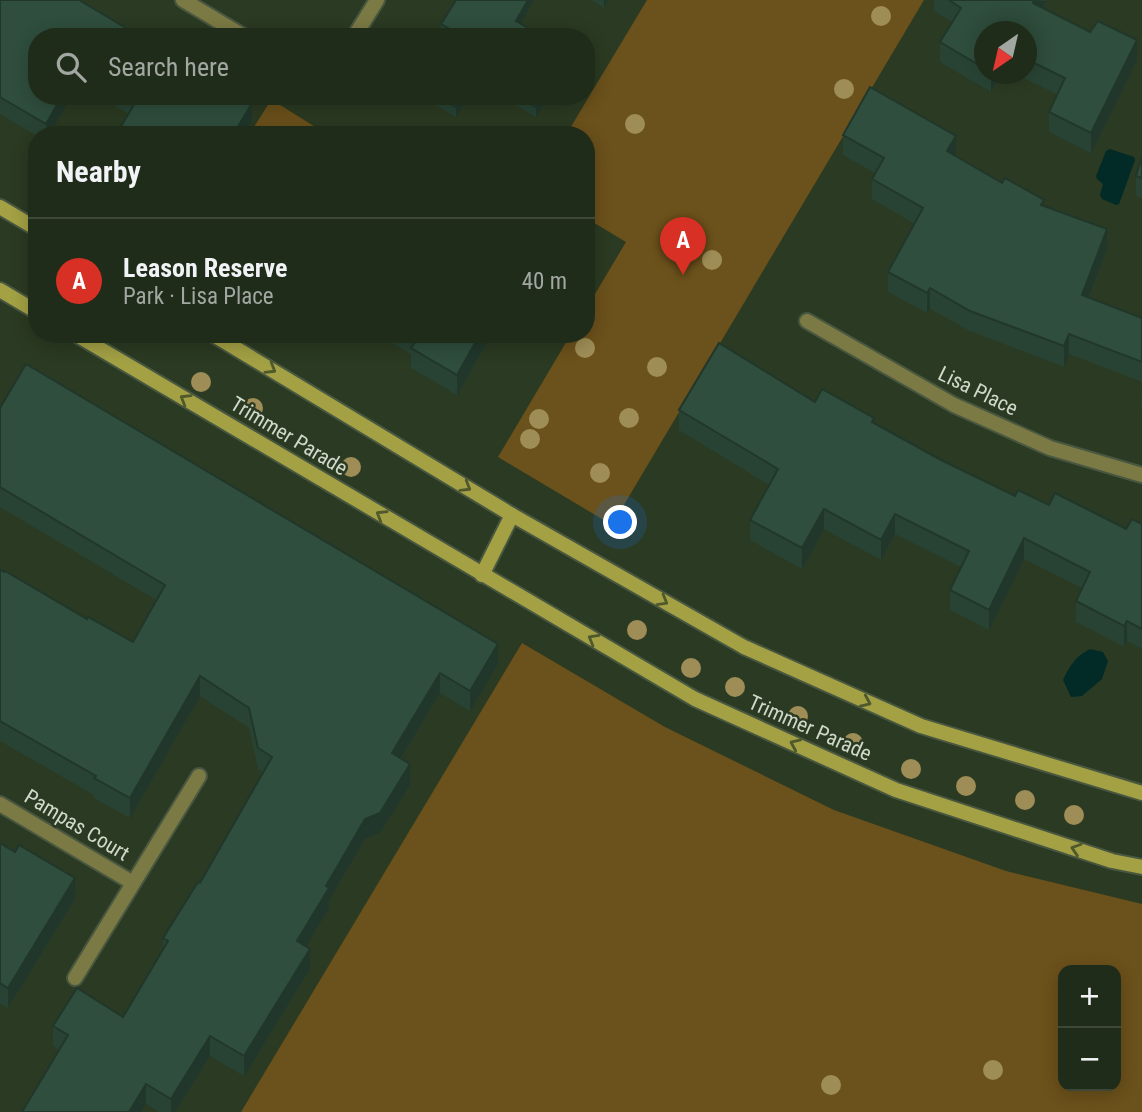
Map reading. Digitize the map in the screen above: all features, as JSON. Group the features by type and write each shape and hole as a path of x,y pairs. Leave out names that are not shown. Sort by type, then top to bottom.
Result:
{"main road":[{"path":"0,207 28,224"},
{"path":"0,290 28,307"},
{"name":"Trimmer Parade","path":"90,343 695,699 896,790 1112,861 1142,867"},
{"path":"227,343 512,515 744,648 921,726 1142,793"},
{"path":"482,575 512,515"}],"street":[{"path":"183,0 230,28"},
{"path":"360,28 377,0"},
{"name":"Lisa Place","path":"807,321 954,405 1050,448 1142,475"},
{"name":"Pampas Court","path":"75,978 199,776"},
{"name":"Pampas Court","path":"0,804 133,883"}],"shaded area":[{"path":"647,0 924,0 612,525 498,457 566,343 595,343 595,294 626,242 595,223 595,126 571,126 584,105 595,105 595,87"},
{"path":"268,105 280,105 314,126 255,126"},
{"path":"522,643 665,727 834,810 1006,871 1142,904 1142,1112 241,1112"}],"water":[{"path":"1110,149 1134,157 1135,160 1119,204 1116,205 1102,199 1100,195 1103,184 1096,176 1106,151"},
{"path":"1090,649 1103,652 1108,661 1102,679 1082,696 1071,697 1063,680 1080,655"}],"building":[{"path":"0,0 79,0 126,28 28,28 28,105 57,105 46,124 0,97"},
{"path":"456,0 528,0 516,21 528,28 448,28 441,24"},
{"path":"949,0 1034,0 1033,3 1090,32 1098,21 1137,40 1091,133 1049,112 1065,78 1037,64 1037,21 974,21 974,62 940,42 961,8"},
{"path":"870,87 956,136 947,151 1002,183 1005,178 1044,200 1041,205 1107,229 1082,295 1142,318 1142,362 1069,334 1064,346 970,311 930,288 927,293 888,272 923,208 872,179 884,158 843,135"},
{"path":"134,105 251,105 238,126 121,126"},
{"path":"1142,157 1142,178 1136,176"},
{"path":"414,343 475,343 457,375 411,348"},
{"path":"719,343 815,402 822,389 874,418 872,422 1015,496 1018,490 1049,505 1055,493 1126,529 1132,519 1142,524 1142,629 1127,621 1124,626 1076,601 1090,572 1024,538 989,610 950,590 969,551 895,514 881,540 824,509 802,548 750,520 778,469 679,410"},
{"path":"26,364 498,644 470,691 440,673 392,753 410,764 380,813 365,819 326,886 329,888 297,941 310,949 244,1056 210,1036 171,1099 146,1084 129,1112 22,1112 68,1035 53,1026 77,988 123,1017 168,941 163,938 198,882 200,883 272,757 258,748 249,708 200,676 130,798 0,721 0,570 133,642 165,585 0,487 0,408"},
{"path":"0,843 15,852 19,845 75,878 8,988 0,983"}],"place":[{"name":"Leason Reserve","path":"683,275"}]}
